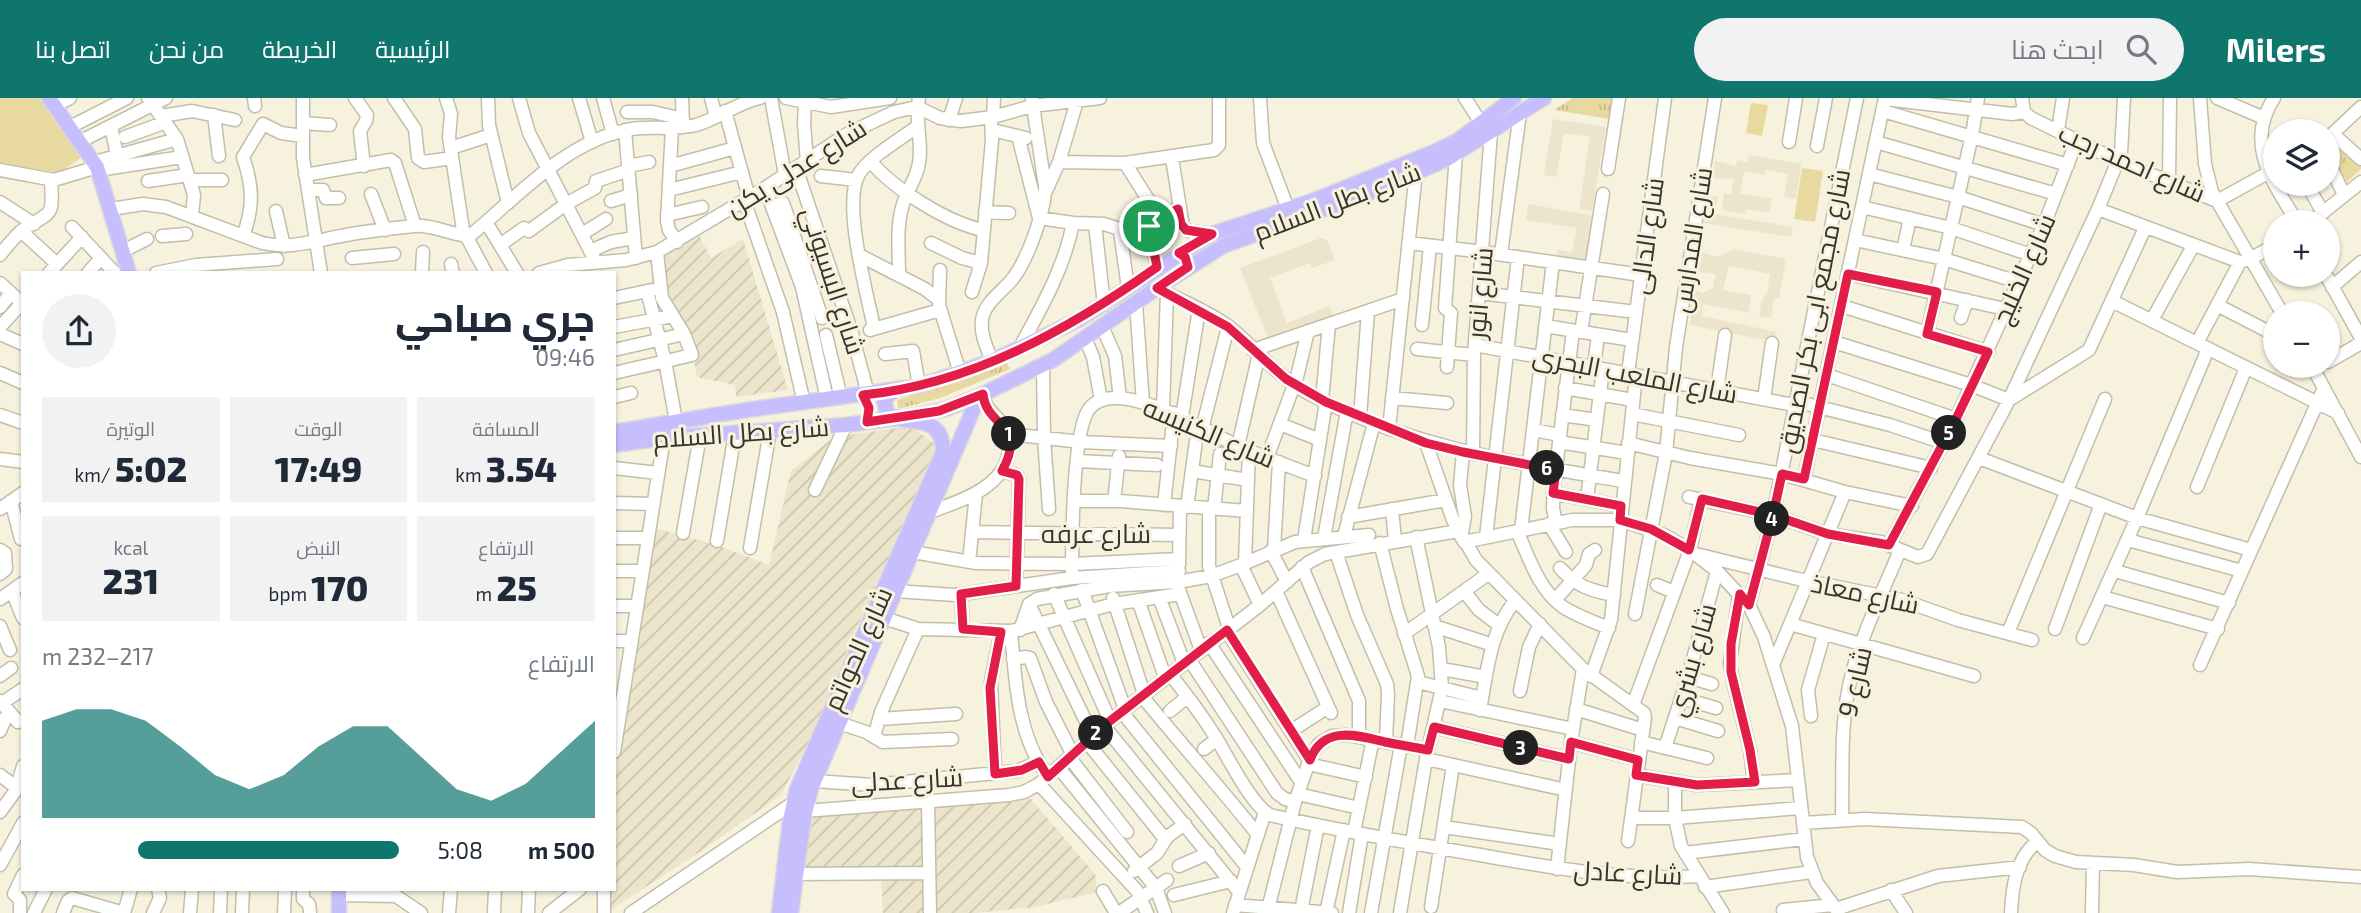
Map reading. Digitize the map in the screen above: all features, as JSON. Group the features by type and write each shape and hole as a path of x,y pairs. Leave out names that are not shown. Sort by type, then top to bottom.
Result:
{"main road":[{"name":"شارع بطل السلام","path":"616,444 635,434 676,421 919,386 960,373 1065,327 1104,305 1157,267 1212,234 1378,181 1416,172 1457,154 1513,103 1542,99"},
{"path":"52,102 97,166 128,271"},
{"name":"شارع بطل السلام","path":"616,432 664,438 700,436 846,425 939,411 1043,366 1136,303 1162,291 1188,267 1234,241 1378,181 1486,128"},
{"path":"1179,253 1185,257 1188,267"},
{"path":"894,390 884,400 884,410 891,416 900,418"},
{"path":"865,395 869,408 867,422"},
{"name":"شارع الحواتم","path":"856,667 884,618 981,395"},
{"name":"شارع الحواتم","path":"779,913 799,807 943,452 939,434 930,425 900,418"},
{"name":"شارع الحواتم","path":"791,913 799,807 814,781 839,723 849,682"},
{"path":"339,892 339,913"}],"street":[{"path":"52,102 70,98"},
{"path":"70,127 127,98"},
{"path":"81,141 150,101 166,98"},
{"path":"303,98 305,175 321,271"},
{"path":"355,98 367,115 360,131 364,166"},
{"path":"394,98 415,129 418,158 424,162 491,135"},
{"path":"446,98 451,114 451,153 463,230 485,271"},
{"path":"488,98 487,117 508,203"},
{"path":"519,98 529,133 593,256 611,242 634,238"},
{"path":"579,98 592,142"},
{"path":"603,98 619,132 629,168 636,258"},
{"path":"677,242 667,227 667,215 670,166 682,98"},
{"path":"710,98 735,148 747,199 783,312 804,402"},
{"path":"466,236 548,169 592,142 619,132 679,125 720,114 738,101 759,98"},
{"path":"771,98 796,168"},
{"path":"786,98 831,107 852,101 890,98"},
{"path":"949,120 956,98"},
{"path":"972,292 981,263 994,98"},
{"path":"992,122 1032,102 1100,98"},
{"path":"1059,162 1125,163 1214,150 1219,147 1219,98"},
{"path":"1260,98 1263,143 1288,209"},
{"path":"1465,98 1486,128"},
{"path":"1608,169 1619,98"},
{"name":"شارع الدالى","path":"1558,869 1576,709 1587,673 1609,628 1614,595 1633,400 1632,340 1665,98"},
{"name":"شارع المدارس","path":"1635,614 1665,453 1693,232 1715,98"},
{"path":"1789,142 1796,98"},
{"path":"1817,146 1826,98"},
{"name":"شارع مجمع ابى بكر الصديق","path":"1749,605 1782,474 1857,98"},
{"path":"1884,103 1977,104 2012,114 2024,112 2022,98"},
{"path":"2058,130 2063,98"},
{"path":"1633,705 1674,592 1693,552 1695,498 1773,515 1828,534 1895,547 1919,557 1927,554 2009,400 2098,209 2122,149 2124,98"},
{"path":"2169,98 2169,181"},
{"path":"2200,98 2207,173 2212,192 2245,261 2273,301"},
{"path":"2217,98 2264,118 2274,98"},
{"path":"150,101 177,139 194,195 185,213 183,235 162,236"},
{"path":"992,361 982,333 982,316 989,304 1012,281 1021,266 1039,218 1045,191 1059,162 1077,101"},
{"path":"796,168 809,102"},
{"path":"1032,102 1045,191"},
{"path":"898,275 899,222 907,192 919,166 918,103 949,120 992,122 1018,136 1038,141"},
{"name":"شارع عدلى يكن","path":"551,271 593,256 636,258 657,252 765,188 862,125 918,103"},
{"path":"1501,254 1513,103"},
{"path":"1884,103 1972,135 2068,165"},
{"path":"1804,479 1884,103"},
{"path":"1927,334 1977,104"},
{"path":"2340,127 2361,107"},
{"path":"125,137 184,111 236,120"},
{"path":"627,112 653,112 679,125"},
{"name":"شارع احمد رجب","path":"2024,112 2118,161 2217,201"},
{"path":"214,115 219,156"},
{"path":"243,236 252,199 250,178 243,157 263,124 281,132 330,125"},
{"path":"111,126 117,156"},
{"path":"918,126 870,162 856,180 852,217 872,329 939,305"},
{"name":"شارع انور","path":"1461,536 1465,517 1460,485 1468,453 1483,252 1486,128"},
{"path":"2263,134 2263,153"},
{"path":"1018,136 1039,218"},
{"path":"0,170 51,180 97,166 117,156 177,139"},
{"name":"شارع الخليج","path":"1895,547 1912,506 1988,352 2044,225 2077,140"},
{"path":"1876,142 2056,194"},
{"path":"2340,143 2361,159"},
{"path":"670,166 735,148"},
{"path":"1447,367 1451,313 1445,308 1457,154"},
{"path":"97,166 182,157"},
{"path":"1171,158 1181,224 1186,230 1212,234"},
{"path":"305,175 352,165 364,166 388,160 393,162 415,226"},
{"path":"500,245 524,228 530,230 566,204 595,188 596,181 649,162"},
{"path":"870,162 907,192 954,221 983,230"},
{"path":"1125,163 1142,192 1164,217"},
{"name":"شارع البسيوني","path":"796,168 847,319 865,395"},
{"path":"668,190 742,172"},
{"path":"1389,429 1416,172"},
{"path":"1869,174 1958,197 2044,225"},
{"path":"2217,201 2263,175"},
{"path":"821,176 856,180"},
{"path":"148,181 189,177 222,180"},
{"path":"0,255 5,239 47,216 51,209 51,180"},
{"path":"2326,210 2361,182"},
{"path":"2340,186 2344,195"},
{"path":"765,188 802,286 834,399"},
{"path":"308,190 323,190 326,198 339,198"},
{"path":"371,194 381,231 379,255"},
{"path":"1566,552 1553,523 1553,493 1569,362 1585,306 1603,194"},
{"path":"611,201 631,195"},
{"path":"0,202 34,224"},
{"path":"772,206 783,203 822,318"},
{"path":"111,209 143,204 185,213 243,236 279,246 415,226 437,227 466,236"},
{"path":"667,215 702,207"},
{"path":"1862,207 1951,228 2031,255"},
{"path":"1039,218 1107,225 1121,231 1149,226 1178,209"},
{"path":"2098,209 2193,246 2245,261"},
{"path":"276,211 280,271"},
{"path":"985,212 1009,213"},
{"path":"1903,250 1910,218"},
{"path":"582,234 606,219"},
{"path":"486,222 516,271"},
{"path":"1019,349 1065,257 1073,223"},
{"path":"1095,224 1104,305"},
{"path":"1149,226 1157,267"},
{"path":"72,227 113,271"},
{"path":"2009,400 2089,350 2145,228"},
{"path":"1121,231 1128,288"},
{"path":"21,232 53,269 82,237"},
{"path":"123,251 147,239"},
{"path":"1855,240 1944,259 2018,282"},
{"path":"931,243 962,258 981,263"},
{"path":"1409,243 1641,275"},
{"path":"1422,325 1430,246"},
{"path":"2152,320 2193,246"},
{"path":"422,271 423,251"},
{"path":"2083,638 2137,518 2217,305 2245,261 2263,251"},
{"path":"657,252 653,290 654,321 665,361 676,421"},
{"path":"352,258 394,254"},
{"path":"861,256 898,275 939,305"},
{"path":"1486,537 1518,257"},
{"path":"90,271 101,258"},
{"path":"166,271 196,265 277,260"},
{"path":"1553,262 1519,530 1541,584 1555,600 1572,612 1609,628"},
{"path":"2340,280 2361,262"},
{"path":"940,270 939,305 960,373"},
{"path":"1848,274 2006,309"},
{"path":"0,283 21,301"},
{"path":"2332,287 2361,341 2340,354"},
{"path":"616,298 653,290"},
{"path":"616,373 692,355 684,334 653,290"},
{"path":"1162,291 1228,327 1295,385 1374,423 1426,443 1468,453 1623,481"},
{"path":"1162,291 1173,413 1164,505"},
{"path":"0,306 11,293"},
{"path":"1480,293 1636,312"},
{"path":"1256,352 1308,331 1403,299"},
{"path":"1961,318 1968,300"},
{"path":"2112,301 2338,413"},
{"path":"0,327 21,303"},
{"path":"1136,303 1140,328 1143,403"},
{"path":"2217,305 2263,329"},
{"path":"1842,306 1988,352"},
{"path":"1173,413 1199,309"},
{"path":"1360,417 1368,311"},
{"path":"616,327 673,316"},
{"path":"1304,540 1320,440 1329,324"},
{"path":"1102,326 1115,356 1120,398"},
{"path":"1545,326 1632,340"},
{"path":"1228,327 1200,428 1183,507 1179,535 1179,577 1205,647 1298,793"},
{"path":"1287,582 1272,550 1273,460 1280,424 1295,385 1308,331"},
{"path":"0,334 20,339"},
{"path":"616,350 684,334"},
{"path":"1587,499 1600,394 1598,334"},
{"path":"826,335 834,399"},
{"path":"1717,390 1725,335"},
{"path":"1072,578 1074,501 1081,442 1088,411 1101,400 1093,357 1086,338"},
{"path":"1834,342 2009,400"},
{"path":"1764,399 1772,343"},
{"name":"شارع الملعب البحرى","path":"1417,349 1448,352 1507,351 1764,399 1820,406 1944,443"},
{"path":"885,354 913,351 919,386"},
{"path":"1256,352 1243,448 1248,480 1243,564 1260,605"},
{"path":"1043,366 1049,509"},
{"path":"2197,487 2246,368"},
{"path":"0,373 21,382"},
{"path":"1827,375 1956,419"},
{"path":"2321,378 2361,457"},
{"path":"1566,388 1633,400"},
{"path":"2200,665 2325,388"},
{"path":"616,397 631,393"},
{"path":"981,395 986,408 1009,433 1081,442 1171,446"},
{"name":"شارع الكنيسه","path":"1101,400 1120,398 1173,413 1243,448 1315,476"},
{"path":"1392,398 1447,403"},
{"path":"2008,633 2105,400"},
{"path":"1324,538 1347,411"},
{"path":"1632,414 1739,435"},
{"path":"0,415 21,423"},
{"path":"1562,415 1597,420"},
{"path":"1344,536 1374,423"},
{"path":"1280,424 1320,440"},
{"path":"815,490 846,425"},
{"path":"1533,430 1593,447 1665,453 1782,474 1844,492 1912,506"},
{"path":"750,548 770,431"},
{"path":"717,541 735,433"},
{"path":"930,512 976,494 1002,471 1009,453 1009,433"},
{"path":"683,533 700,436"},
{"path":"616,728 619,683 632,641 664,438"},
{"path":"1813,440 1931,468"},
{"path":"1426,443 1461,536 1488,574 1587,673 1645,716 1628,841"},
{"path":"1114,501 1120,444"},
{"path":"1220,454 1208,561 1228,629 1309,762 1366,777"},
{"path":"1979,458 2137,518 2252,550"},
{"path":"0,459 21,462"},
{"path":"1078,461 1157,465"},
{"path":"616,468 657,473"},
{"path":"1002,471 1017,475 1019,479 1016,586"},
{"path":"1192,471 1248,480"},
{"path":"1773,665 1844,492"},
{"path":"1553,493 1621,506"},
{"path":"21,494 5,505 21,539"},
{"path":"969,562 976,494"},
{"path":"1348,517 1446,500"},
{"path":"1074,501 1114,501 1247,511"},
{"path":"616,503 653,504"},
{"path":"2055,629 2101,504"},
{"path":"1392,509 1395,541"},
{"path":"1367,514 1373,541 1418,681 1384,838 1371,913"},
{"path":"895,591 961,594 1072,578 1211,576 1272,550 1304,540 1344,536 1373,541 1416,537 1486,537 1553,523 1588,519 1620,520 1651,529 1693,552 1717,571 1749,605 1759,625 1792,726 1804,839 1811,872 1836,909"},
{"name":"شارع عرفه","path":"972,532 1179,535"},
{"path":"1400,913 1427,755 1442,688 1442,668 1416,537"},
{"path":"616,538 648,538"},
{"path":"2128,540 2242,571"},
{"path":"631,913 799,807 928,802 1017,794 1044,780 1107,724 1260,605 1302,567 1318,557 1373,541"},
{"name":"شارع 9","path":"1842,820 1846,704 1852,674 1882,595 1895,547"},
{"path":"1555,600 1587,565 1589,554 1595,550"},
{"path":"0,574 6,570 3,552"},
{"path":"913,552 969,562 1072,564 1179,577"},
{"path":"1322,913 1353,832 1366,777 1380,740 1387,684 1357,615 1336,552"},
{"name":"شارع معاذ","path":"1693,552 1759,570 1915,603 1958,620 2032,640"},
{"path":"1302,567 1359,701 1359,736"},
{"path":"1560,568 1573,581 1593,591 1614,595"},
{"path":"616,571 643,572"},
{"name":"شارع بشري","path":"1665,748 1717,571"},
{"path":"2115,571 2229,603"},
{"path":"1404,634 1433,620 1464,591 1488,574"},
{"path":"995,774 990,688 1010,631 1029,604 1037,598 1054,594 1179,577"},
{"path":"884,618 918,629 1010,631 1114,604 1159,597 1179,577"},
{"path":"1657,585 1674,592"},
{"path":"1109,586 1143,695 1258,835"},
{"path":"0,599 18,587 21,606"},
{"path":"1082,590 1124,710 1247,867"},
{"path":"1276,591 1330,710 1291,731"},
{"path":"1464,591 1479,610 1499,625"},
{"path":"961,594 963,629"},
{"path":"1054,594 1107,724 1235,887"},
{"path":"1740,594 1731,644 1731,672 1755,782"},
{"path":"1159,597 1187,661 1277,793 1298,793 1359,808"},
{"path":"2102,597 2218,629"},
{"path":"1138,600 1168,676 1203,718 1244,784 1265,812 1247,867 1235,887 1234,909 1332,913"},
{"path":"1481,704 1499,625 1515,601"},
{"path":"1029,604 1090,739 1165,839"},
{"path":"616,606 637,606"},
{"path":"1433,620 1493,645"},
{"path":"1520,691 1529,648 1540,624"},
{"path":"1790,624 1974,676"},
{"path":"0,626 10,650"},
{"path":"874,737 878,719 918,629"},
{"path":"1010,631 1016,688 1027,733 1044,780 1141,898 1147,913"},
{"path":"1811,716 1808,690 1824,634"},
{"path":"616,641 632,641"},
{"path":"1013,659 1030,658 1045,702 1071,757 1127,832"},
{"path":"1442,668 1486,677"},
{"path":"1688,677 1712,684"},
{"path":"1418,681 1638,760"},
{"path":"0,731 21,692"},
{"path":"1170,711 1187,696"},
{"path":"1681,698 1716,708"},
{"path":"1440,701 1481,704"},
{"path":"1576,709 1665,748 1707,758"},
{"path":"878,719 956,714"},
{"path":"1191,727 1203,718"},
{"path":"1675,718 1718,731"},
{"path":"839,723 866,732 883,742 952,739"},
{"path":"1434,727 1569,759"},
{"path":"1270,911 1298,793 1314,750 1325,739 1339,735 1380,740 1453,765 1566,790"},
{"path":"1204,749 1217,739"},
{"name":"شارع عدلى","path":"814,781 873,785 995,774 1022,770 1039,762"},
{"path":"1431,906 1453,765"},
{"path":"1059,768 1140,866 1162,884 1166,913"},
{"path":"0,812 17,788 21,773"},
{"path":"0,775 17,788"},
{"path":"1636,775 1675,783 1708,785 1798,780"},
{"path":"1675,783 1678,837 1685,853 1723,913"},
{"path":"928,802 930,913"},
{"path":"1631,818 1675,818 1801,808"},
{"name":"شارع عادل","path":"1265,812 1290,820 1558,869 1702,881 1811,872"},
{"path":"1803,824 1888,819 2022,827 2055,856 2065,860 2134,865 2177,873 2249,869 2361,877"},
{"path":"1125,878 1157,853 1165,839 1185,824"},
{"path":"1297,912 1318,825"},
{"path":"0,865 21,827"},
{"path":"1444,827 1560,844"},
{"path":"1349,913 1353,832"},
{"path":"1685,853 1804,839"},
{"path":"2011,913 2013,888 2020,867 2029,849 2037,842"},
{"path":"1180,866 1209,853"},
{"path":"2092,913 2093,863"},
{"path":"1783,910 1836,909 1938,876 2020,867"},
{"path":"795,874 928,873"},
{"path":"13,894 21,879"},
{"path":"1103,891 1118,913 1162,884"},
{"path":"1174,895 1235,887"},
{"path":"1891,890 1906,913"},
{"path":"0,891 13,894 20,900 20,913"},
{"path":"34,913 45,891"},
{"path":"84,902 88,891"},
{"path":"63,913 69,899 84,902 97,909 124,913 130,891"},
{"path":"153,913 160,900 158,891"},
{"path":"190,913 192,891"},
{"path":"220,891 220,913"},
{"path":"243,891 243,913"},
{"path":"284,913 285,891"},
{"path":"303,891 303,899 309,904 310,912"},
{"path":"449,913 451,891"},
{"path":"494,913 495,891"},
{"path":"528,913 529,891"},
{"path":"555,909 560,891"},
{"path":"555,909 578,891"},
{"path":"604,891 604,913"},
{"path":"339,892 394,896 403,894 421,913"}],"shaded area":[{"path":"1553,119 1606,127 1592,211 1579,209 1590,137 1564,133 1556,177 1544,175"},
{"path":"1749,155 1801,164 1796,199 1784,197 1788,174 1766,170 1765,175 1744,171 1740,194 1772,199 1769,213 1747,209 1745,214 1722,210 1724,193 1731,195 1734,179 1712,178 1715,161 1736,166 1737,160 1748,162"},
{"path":"1708,195 1718,197 1715,214 1793,227 1791,237 1703,223"},
{"path":"1528,204 1594,216 1587,262 1557,258 1557,250 1572,252 1577,228 1526,220"},
{"path":"699,235 711,258 743,239 788,390 736,397 735,385 697,377 689,332 662,291 662,255"},
{"path":"1321,238 1327,240 1335,260 1312,268 1310,263 1270,278 1287,323 1330,306 1335,319 1292,336 1289,329 1268,338 1240,268"},
{"path":"1733,249 1786,259 1779,298 1774,298 1771,318 1759,316 1762,299 1767,294 1770,274 1729,266 1723,290 1751,295 1748,313 1704,304 1701,316 1777,332 1775,342 1690,325 1693,290 1703,293 1713,288 1716,274 1696,272 1700,252 1718,257"},
{"path":"911,426 935,444 932,463 853,636 810,740 781,795 606,913 608,891 616,891 616,769 621,728 655,528 716,545 769,565 791,471 834,437"},
{"path":"1030,798 1095,874 1097,892 1035,907 974,913 883,913 881,876 804,877 811,816"}],"green space":[{"path":"0,98 41,98 85,155 59,173 0,163"},
{"path":"1573,98 1612,98 1609,119 1554,110"},
{"path":"1751,103 1768,105 1762,136 1746,133"},
{"path":"2340,149 2361,165 2361,169 2347,182 2340,169"},
{"path":"1802,168 1823,171 1815,222 1794,219"},
{"path":"1006,361 1010,369 940,398 898,409 897,400 950,384"}],"route":[{"path":"1149,226 1157,267 1104,305 1065,327 992,361 919,386 863,395 869,408 867,422 939,411 983,394 986,408 1009,433 1009,453 1002,471 1017,475 1019,479 1016,586 961,594 963,629 1001,632 990,688 995,774 1026,769 1039,762 1048,777 1110,721 1227,630 1310,760 1314,750 1325,739 1347,734 1428,750 1434,727 1569,759 1571,742 1638,760 1636,775 1675,783 1708,785 1755,782 1731,672 1730,653 1736,611 1740,594 1749,605 1773,515 1782,474 1804,479 1848,274 1937,292 1927,334 1988,352 1912,506 1889,545 1828,534 1773,515 1702,499 1689,550 1651,529 1620,520 1621,506 1553,493 1556,470 1426,443 1306,392 1277,372 1228,327 1157,288 1188,267 1185,257 1179,253 1212,234 1186,230 1181,224 1178,209 1149,226"}]}
